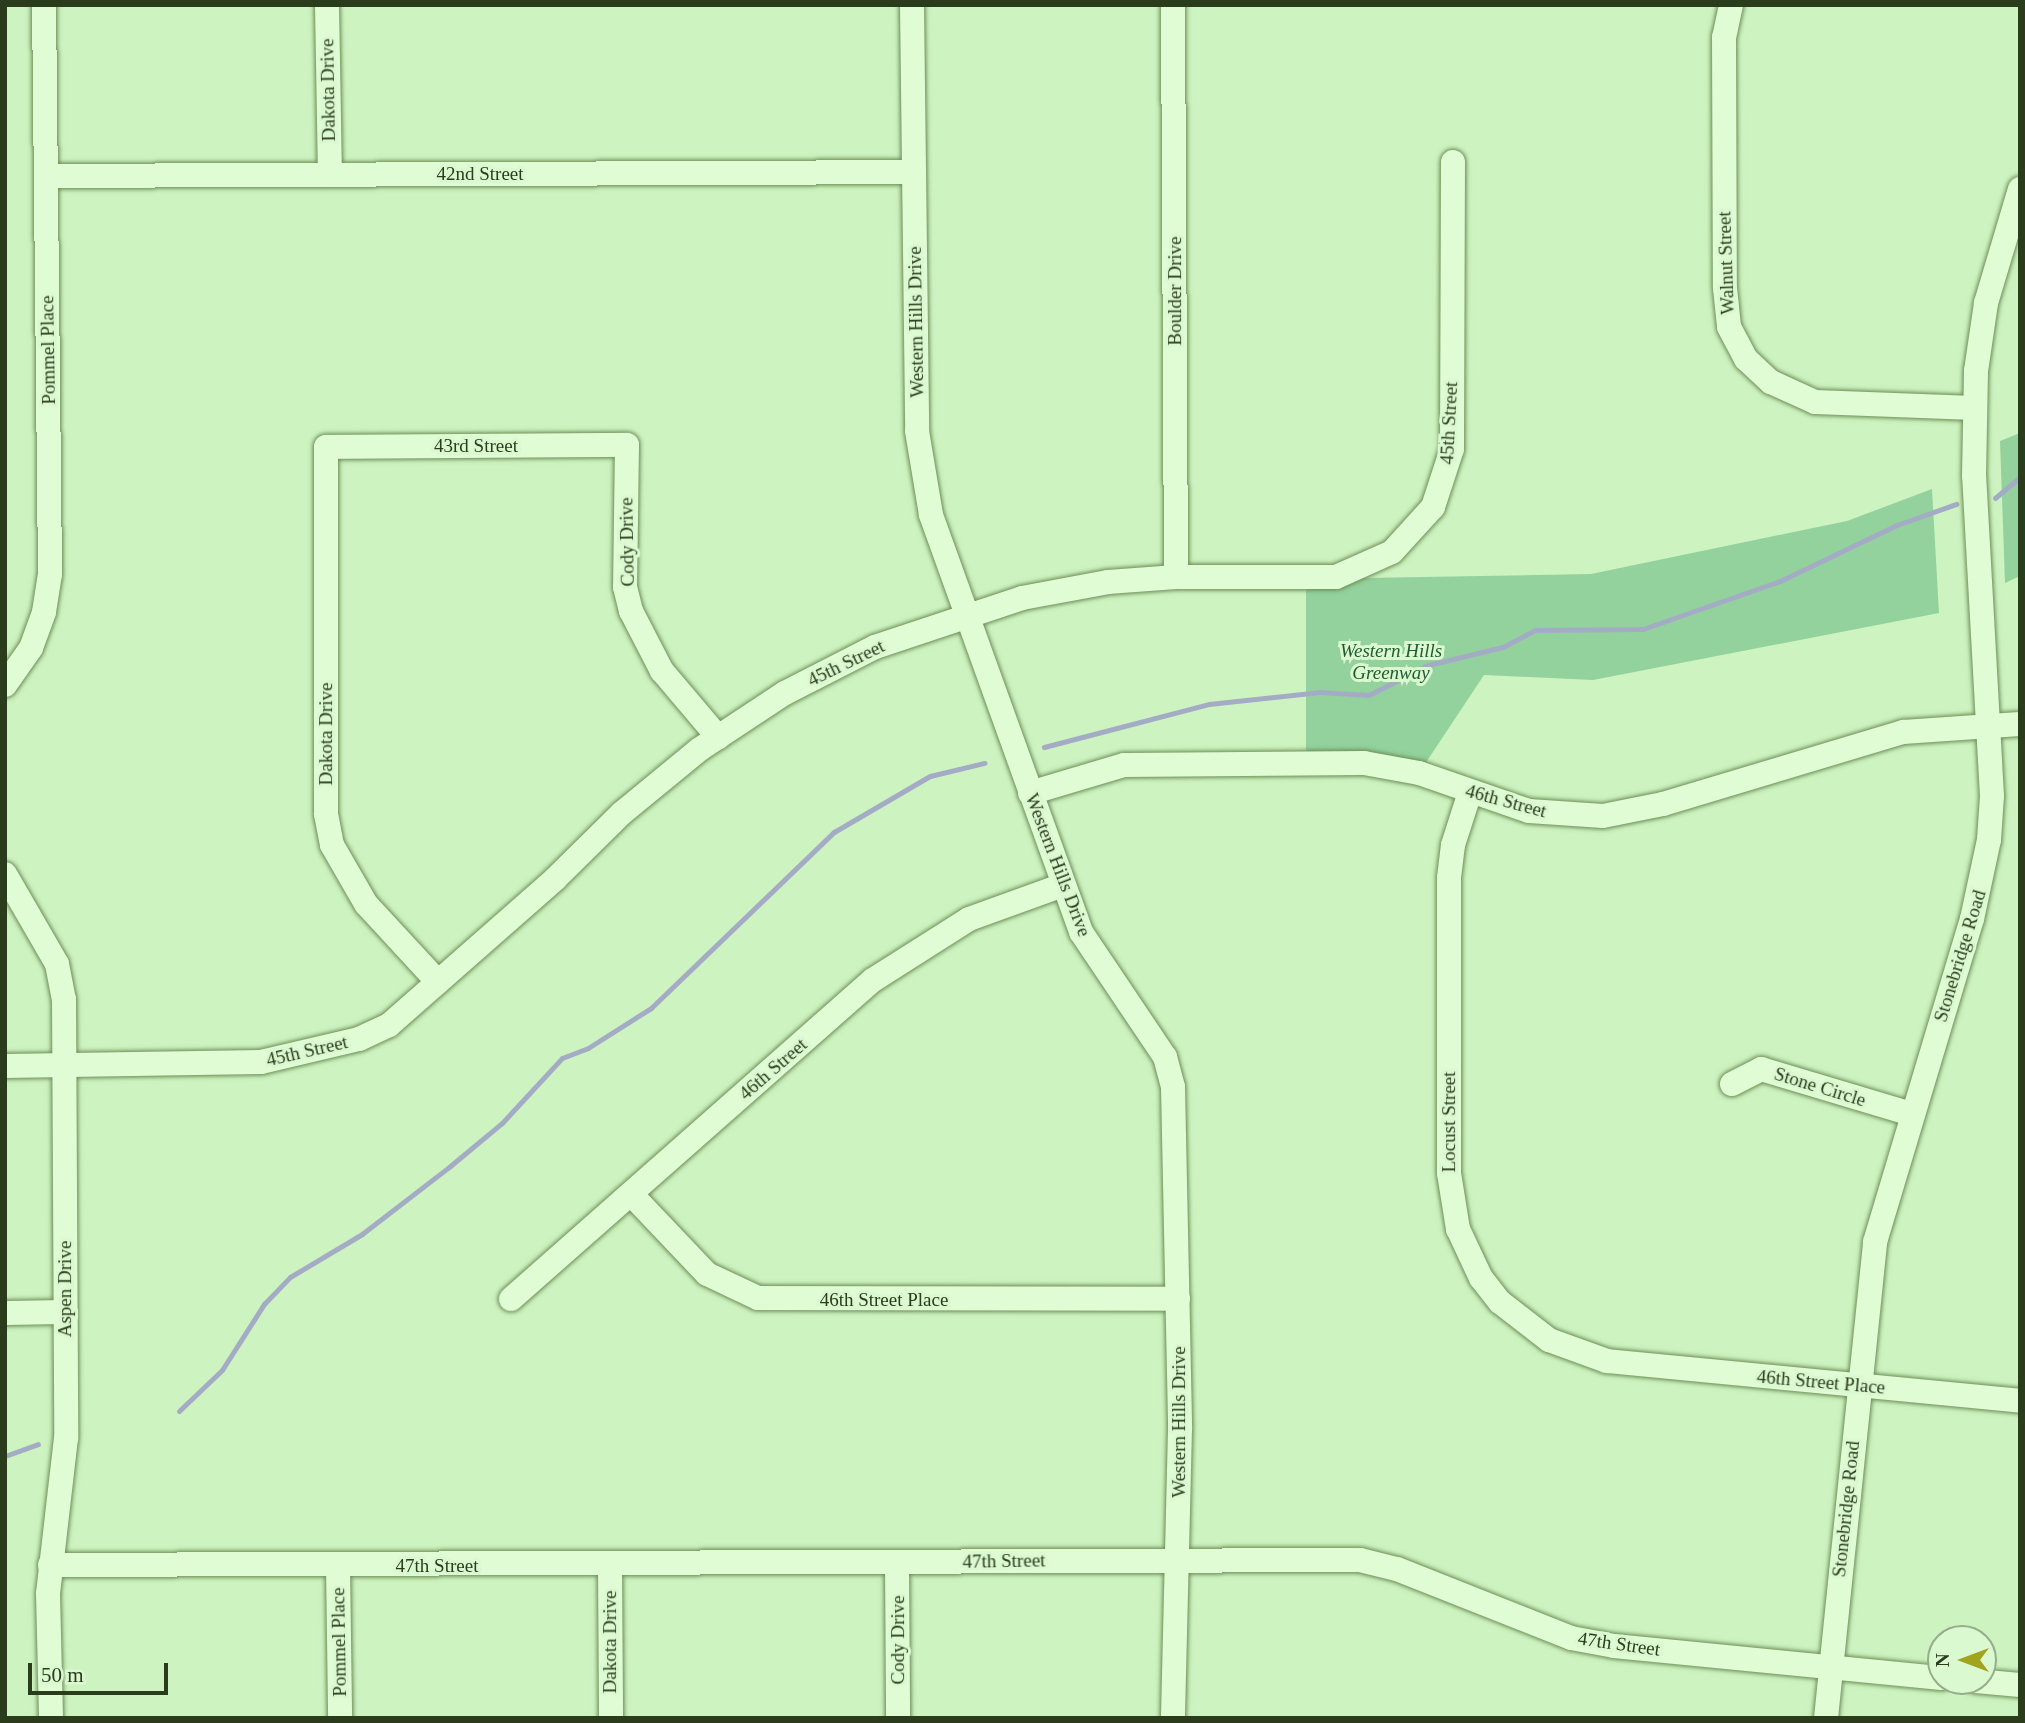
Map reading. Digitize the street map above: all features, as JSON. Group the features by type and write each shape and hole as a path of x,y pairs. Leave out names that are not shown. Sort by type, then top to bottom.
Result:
{"street":[{"name":"Pommel Place","path":"5,685 31,648 44,612 50,574 44,5"},
{"name":"Dakota Drive","path":"327,5 330,174"},
{"name":"Western Hills Drive","path":"912,5 919,453 930,515 1081,932 1165,1058 1173,1087 1178,1298 1179,1559 1173,1718"},
{"name":"Boulder Drive","path":"1173,5 1176,577"},
{"name":"Walnut Street","path":"1731,5 1724,37 1725,288 1729,327 1746,359 1772,382 1815,402 1974,408"},
{"name":"45th Street","path":"5,1066 294,1058 359,1039 389,1025 555,879 622,813 718,737 785,693 875,647 966,614 1022,598 1108,582 1176,577 1336,577 1392,552 1433,507 1452,449 1453,162"},
{"name":"42nd Street","path":"46,176 914,172"},
{"name":"Stonebridge Road","path":"1826,1718 1875,1242 1981,885 1992,796 1977,565 1974,408 1986,303 2020,188"},
{"name":"43rd Street","path":"326,447 627,445"},
{"name":"Cody Drive","path":"627,445 625,587 631,611 662,671 718,737"},
{"name":"Dakota Drive","path":"326,447 326,814 332,845 366,904 438,982"},
{"name":"46th Street","path":"1030,793 1088,773 1160,763 1364,763 1419,773 1529,811 1603,816 1663,804 1903,732 2020,724"},
{"name":"Locust Street","path":"1470,792 1453,845 1449,878 1449,1173 1458,1228 1481,1279 1522,1322 1578,1353 1622,1363"},
{"name":"Aspen Drive","path":"5,874 57,964 64,999 65,1464 50,1565 51,1718"},
{"name":"46th Street","path":"511,1299 873,980 926,943 1015,899 1063,885"},
{"name":"Stone Circle","path":"1732,1084 1761,1069 1911,1114"},
{"name":"46th Street Place","path":"631,1194 707,1274 758,1298 1178,1298"},
{"path":"5,1313 65,1312"},
{"name":"46th Street Place","path":"1622,1363 2020,1401"},
{"name":"47th Street","path":"50,1565 610,1566 1179,1559 1360,1560 1397,1569 1571,1638 1614,1646 1927,1677"},
{"name":"Cody Drive","path":"897,1562 898,1718"},
{"name":"Pommel Place","path":"338,1566 340,1718"},
{"name":"Dakota Drive","path":"610,1566 611,1718"},
{"path":"1997,1683 2020,1685"}],"green space":[{"path":"2020,433 2020,576 2005,583 2000,441"},
{"name":"Western Hills Greenway","path":"1932,489 1939,613 1593,680 1484,675 1419,773 1306,763 1306,579 1591,574 1847,521"}],"waterway":[{"path":"1995,498 2020,477"},
{"path":"1044,747 1209,704 1320,692 1369,695 1428,665 1503,647 1535,630 1643,629 1780,581 1897,525 1956,504"},
{"path":"179,1411 222,1370 264,1304 290,1277 362,1234 449,1167 502,1123 562,1058 588,1048 651,1008 834,832 930,776 984,763"},
{"path":"5,1456 38,1444"}]}
